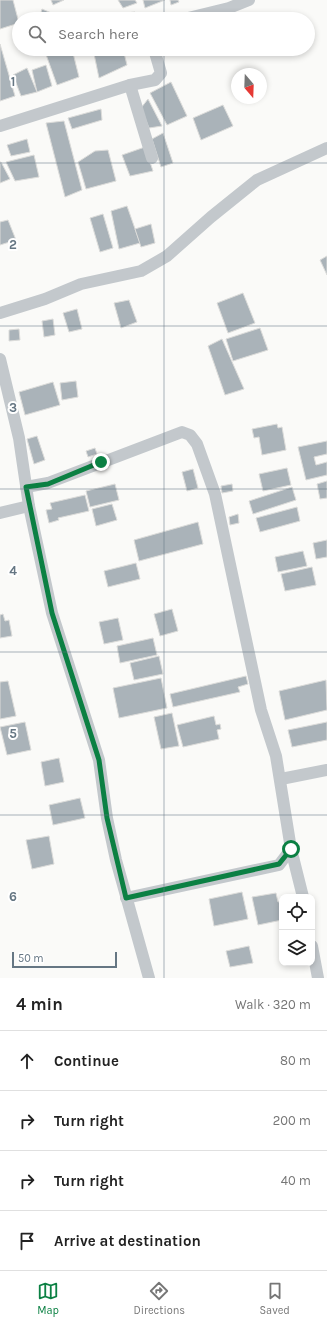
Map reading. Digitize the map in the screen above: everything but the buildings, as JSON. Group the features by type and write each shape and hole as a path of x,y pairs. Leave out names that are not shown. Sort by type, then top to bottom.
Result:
{"street":[{"path":"213,12 229,8 249,0"},
{"path":"0,126 130,85 155,80 161,73 156,56"},
{"path":"130,85 152,158"},
{"path":"0,313 44,299 81,284 141,271 167,256 211,217 257,180 327,148"},
{"path":"0,359 18,438 29,506 52,613 99,760 107,818 126,898 149,978"},
{"path":"26,487 48,484 101,462 142,449 182,432 190,435 197,444 215,494 261,710 276,756 281,779 291,849 302,894"},
{"path":"0,512 29,506"},
{"path":"281,779 327,770"},
{"path":"279,864 291,849"},
{"path":"126,898 279,864 296,872"},
{"path":"315,962 318,978"}],"route":[{"path":"101,462 48,484 26,487 52,613 66,663 99,760 107,818 126,898 205,882 237,873 264,869 279,864 291,849"}]}
